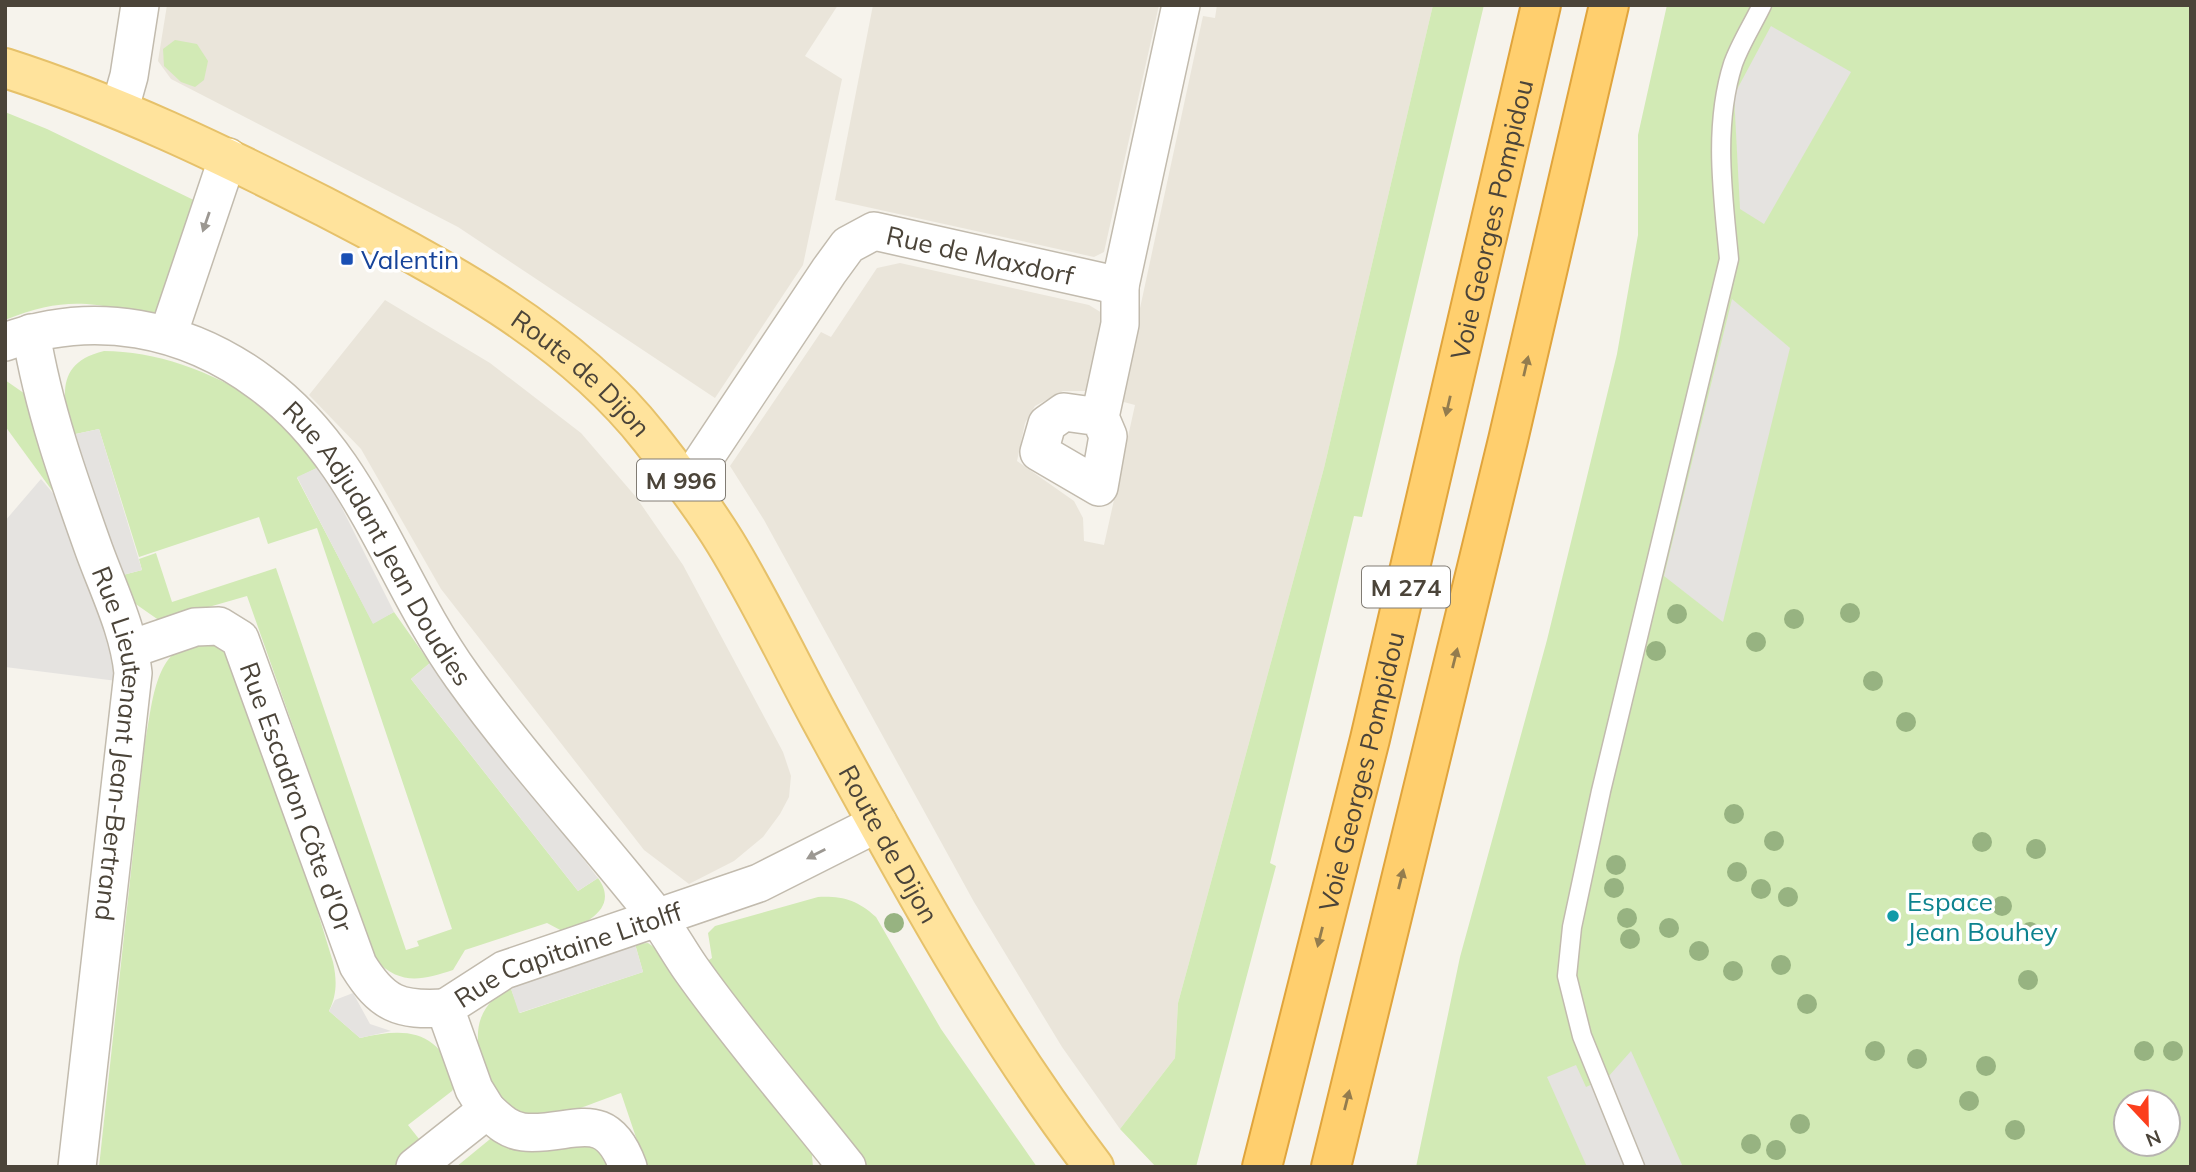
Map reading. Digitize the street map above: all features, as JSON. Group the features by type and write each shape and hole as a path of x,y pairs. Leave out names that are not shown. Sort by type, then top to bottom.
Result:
{"highway":[{"name":"Voie Georges Pompidou","path":"1262,1167 1370,738 1541,5"},
{"name":"M 274","path":"1331,1167 1508,440 1609,5"}],"main road":[{"name":"Route de Dijon","path":"5,68 120,108 228,158 381,236 512,313 560,349 600,385 647,433 725,542 877,823 985,1012 1045,1103 1094,1167"}],"street":[{"path":"120,108 129,76 139,5"},
{"path":"1100,417 1120,324 1120,286 1181,5"},
{"path":"168,335 228,158"},
{"name":"Rue de Maxdorf","path":"686,486 848,245 874,231 1120,286"},
{"name":"Rue Adjudant Jean Doudies","path":"18,338 62,326 122,325 168,335 260,382 307,423 332,454 370,512 401,579 464,678 659,920 691,970 847,1167"},
{"name":"Rue Lieutenant Jean-Bertrand","path":"18,338 42,390 93,548 131,649 133,673 76,1167"},
{"name":"Rue Escadron Côte d'Or","path":"131,649 195,627 219,626 240,639 358,964 372,988 394,1004 414,1010 444,1008"},
{"name":"Rue Capitaine Litolff","path":"487,1110 474,1089 444,1008 504,970 659,920 759,883 877,823"},
{"path":"415,1167 487,1110 505,1126 523,1132 580,1126 597,1128 611,1135 620,1146 628,1167"}],"lane":[{"path":"1635,1167 1582,1036 1567,976 1573,927 1601,791 1729,259 1722,187 1722,116 1734,63 1762,5"}],"shaded area":[{"path":"167,5 838,5 805,56 842,79 803,265 715,398 458,227 171,79 158,61"},
{"path":"873,5 1159,5 1104,252 1094,257 835,200"},
{"path":"1217,5 1433,5 1324,468 1178,1003 1175,1058 1120,1129 1062,1047 974,902 764,520 730,466 821,332 831,337 877,268 900,263 1089,305 1102,313 1105,319 1089,391 1063,391 1035,406 1025,423 1017,461 1074,501 1083,518 1084,541 1104,545 1135,405 1120,401 1203,16 1215,18"},
{"path":"1771,26 1851,72 1764,224 1740,209 1734,95"},
{"path":"1732,299 1790,348 1723,622 1664,576"},
{"path":"385,300 490,363 581,433 636,497 683,565 783,752 791,776 789,797 780,814 763,837 734,861 689,884 644,850 441,589 361,449 309,395"},
{"path":"99,429 142,570 119,576 71,435"},
{"path":"321,466 394,612 373,624 297,477"},
{"path":"41,479 67,510 118,665 117,681 5,667 5,521"},
{"path":"430,663 598,878 578,891 411,679"},
{"path":"635,944 643,972 519,1013 510,986"},
{"path":"353,993 370,1024 391,1031 360,1038 329,1011 335,1000"},
{"path":"1631,1051 1683,1167 1587,1167 1547,1077 1576,1065 1586,1087 1608,1077"}],"green space":[{"path":"1433,5 1484,5 1362,517 1354,516 1270,863 1276,866 1196,1167 1156,1167 1120,1129 1175,1058 1178,1003 1324,468"},
{"path":"1667,5 2191,5 2191,1167 1416,1167 1460,957 1547,640 1617,354 1638,235 1638,135"},
{"path":"175,40 197,44 208,61 204,80 195,87 181,82 164,66 163,49"},
{"path":"5,112 47,129 204,205 166,321 86,304 49,306 5,320"},
{"path":"104,351 127,352 175,362 222,381 264,407 321,466 297,478 373,623 394,612 430,663 411,679 578,891 598,878 604,888 605,897 603,905 591,919 564,932 547,923 465,950 453,970 421,978 393,974 375,959 247,596 160,621 130,600 119,576 142,570 139,559 156,553 172,602 276,568 406,950 419,946 417,941 452,929 317,528 268,544 259,517 139,557 99,429 71,435 68,421 65,394 70,373 88,356"},
{"path":"5,380 28,396 67,511 5,426"},
{"path":"218,643 242,664 333,962 336,987 329,1011 360,1038 393,1033 420,1036 441,1052 456,1083 452,1091 408,1125 423,1144 394,1167 99,1167 145,742 156,685 161,671 178,650 193,644"},
{"path":"818,897 849,900 876,917 941,1029 1037,1167 864,1167 704,963 712,958 708,933 715,926"},
{"path":"648,943 658,950 811,1144 813,1167 646,1167 621,1093 560,1115 536,1119 515,1112 494,1090 481,1061 478,1031 486,1008 501,992 510,986 520,1013 643,972 635,944"},
{"path":"495,1135 591,1143 615,1167 456,1167"}],"place":[{"name":"Valentin","path":"347,259"},
{"name":"Espace Jean Bouhey","path":"1893,916"}]}
